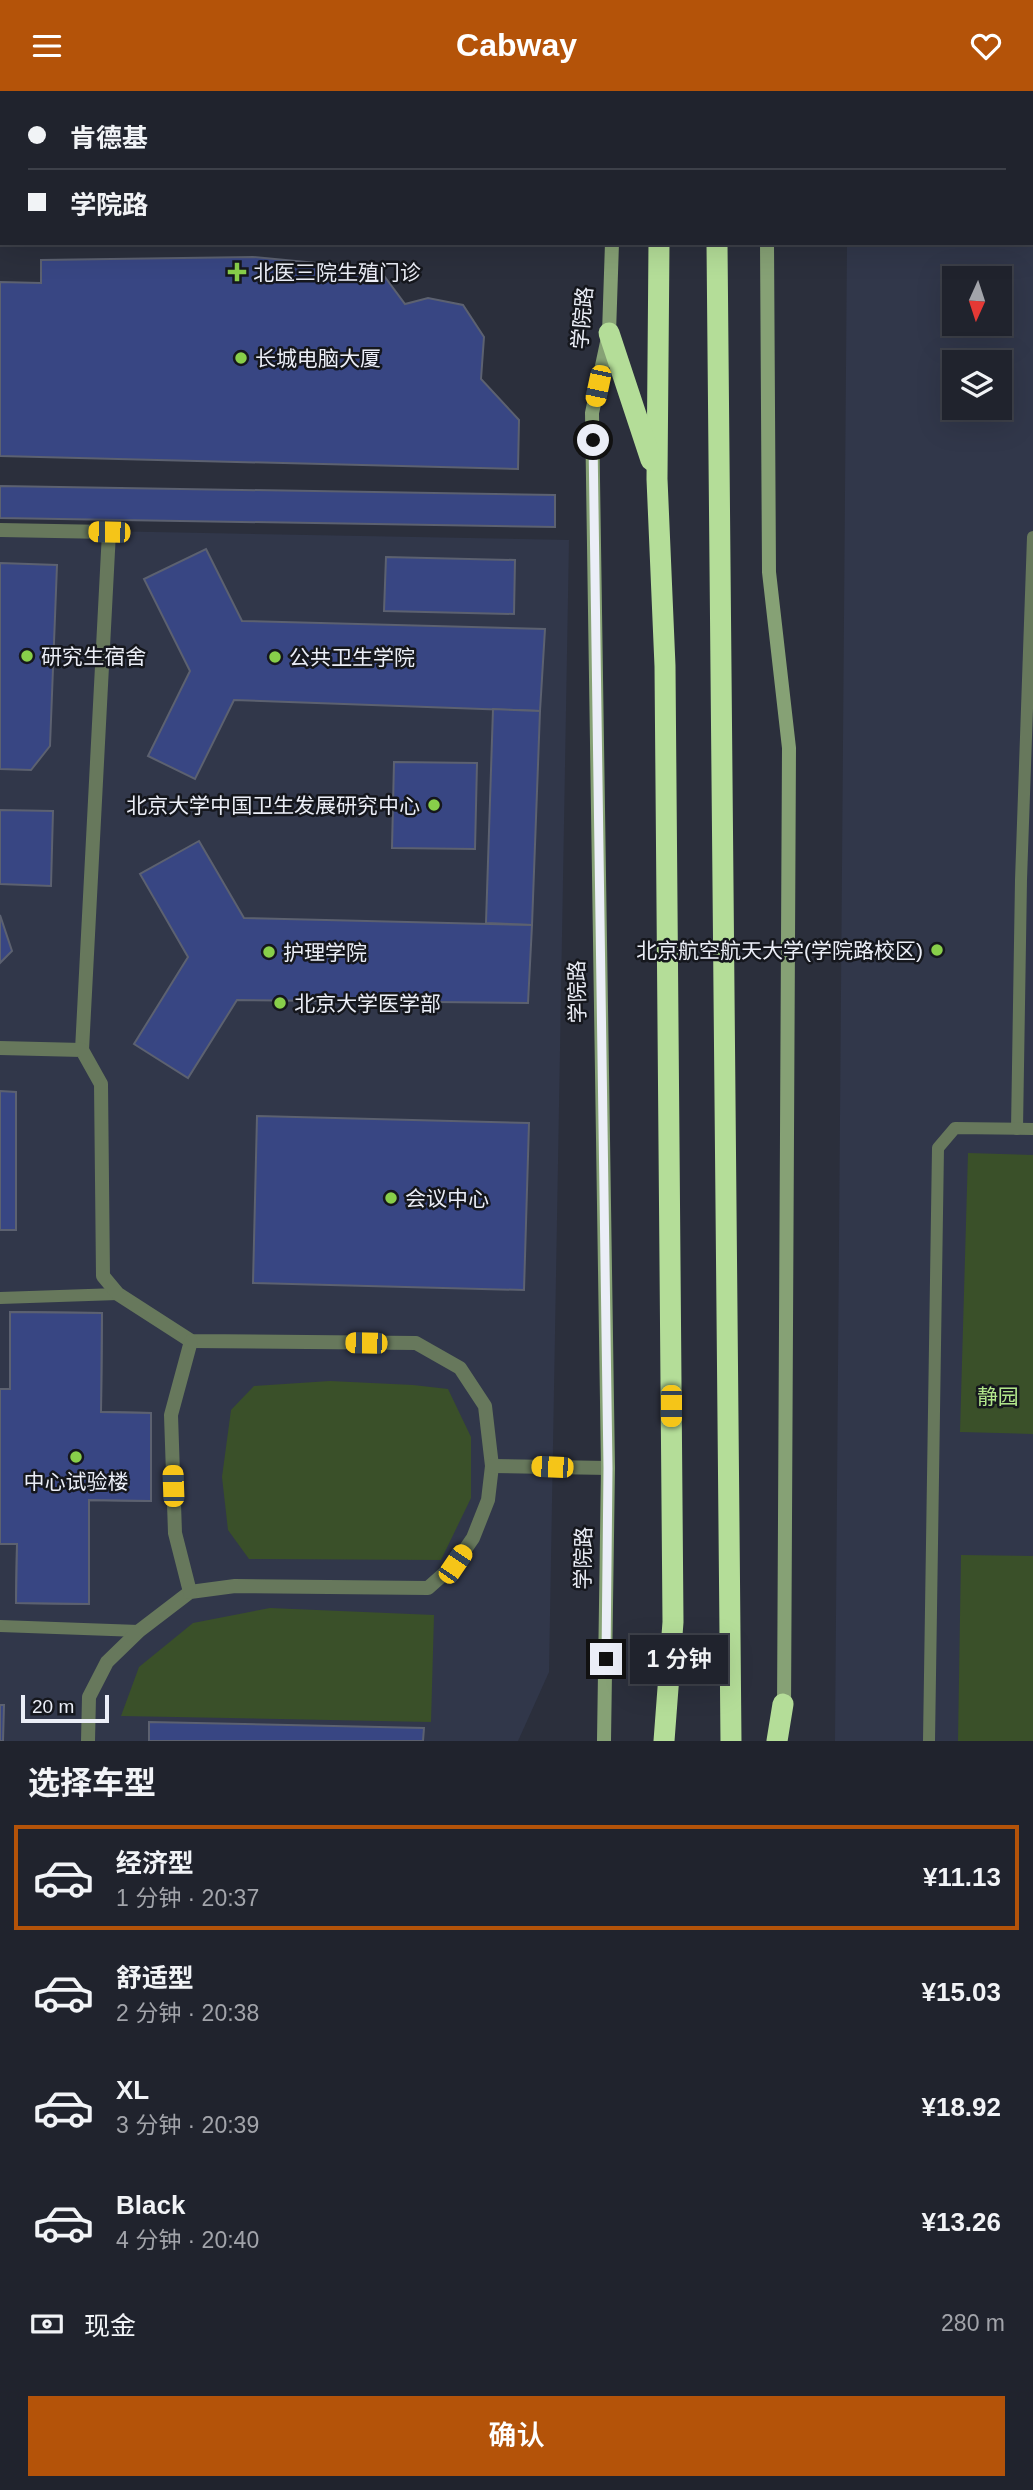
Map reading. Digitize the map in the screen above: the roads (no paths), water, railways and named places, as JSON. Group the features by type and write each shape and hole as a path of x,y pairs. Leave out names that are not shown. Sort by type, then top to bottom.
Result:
{"highway":[{"path":"659,245 657,479 665,666 673,1608 663,1740"},
{"path":"717,245 732,1741"},
{"path":"609,333 657,479"},
{"path":"777,1741 783,1704"}],"street":[{"name":"学院路","path":"604,1741 608,1468 592,413 609,333 612,245"},
{"path":"767,245 769,572 789,748 787,1490 783,1704 788,1741"},
{"path":"0,530 109,532 82,1050 101,1084 103,1276 118,1294 191,1341 416,1343 460,1369 485,1406 492,1466 488,1500 473,1538 455,1564 428,1588 235,1586 190,1592 139,1631 107,1662 89,1697 88,1741"},
{"path":"0,1048 82,1050"},
{"path":"190,1592 175,1533 171,1415 191,1341"},
{"path":"492,1466 608,1468"}],"lane":[{"path":"1017,1129 1027,880 1032,537"},
{"path":"929,1741 938,1148 955,1128 1033,1129"},
{"path":"0,1298 118,1294"},
{"path":"0,1626 139,1631"}],"place":[{"name":"北医三院生殖门诊","path":"237,272"},
{"name":"长城电脑大厦","path":"241,358"},
{"name":"研究生宿舍","path":"27,656"},
{"name":"公共卫生学院","path":"275,657"},
{"name":"北京大学中国卫生发展研究中心","path":"434,805"},
{"name":"北京航空航天大学(学院路校区)","path":"937,950"},
{"name":"护理学院","path":"269,952"},
{"name":"北京大学医学部","path":"280,1003"},
{"name":"会议中心","path":"391,1198"},
{"name":"中心试验楼","path":"76,1457"}],"park label":[{"name":"静园","path":"998,1396"}]}
